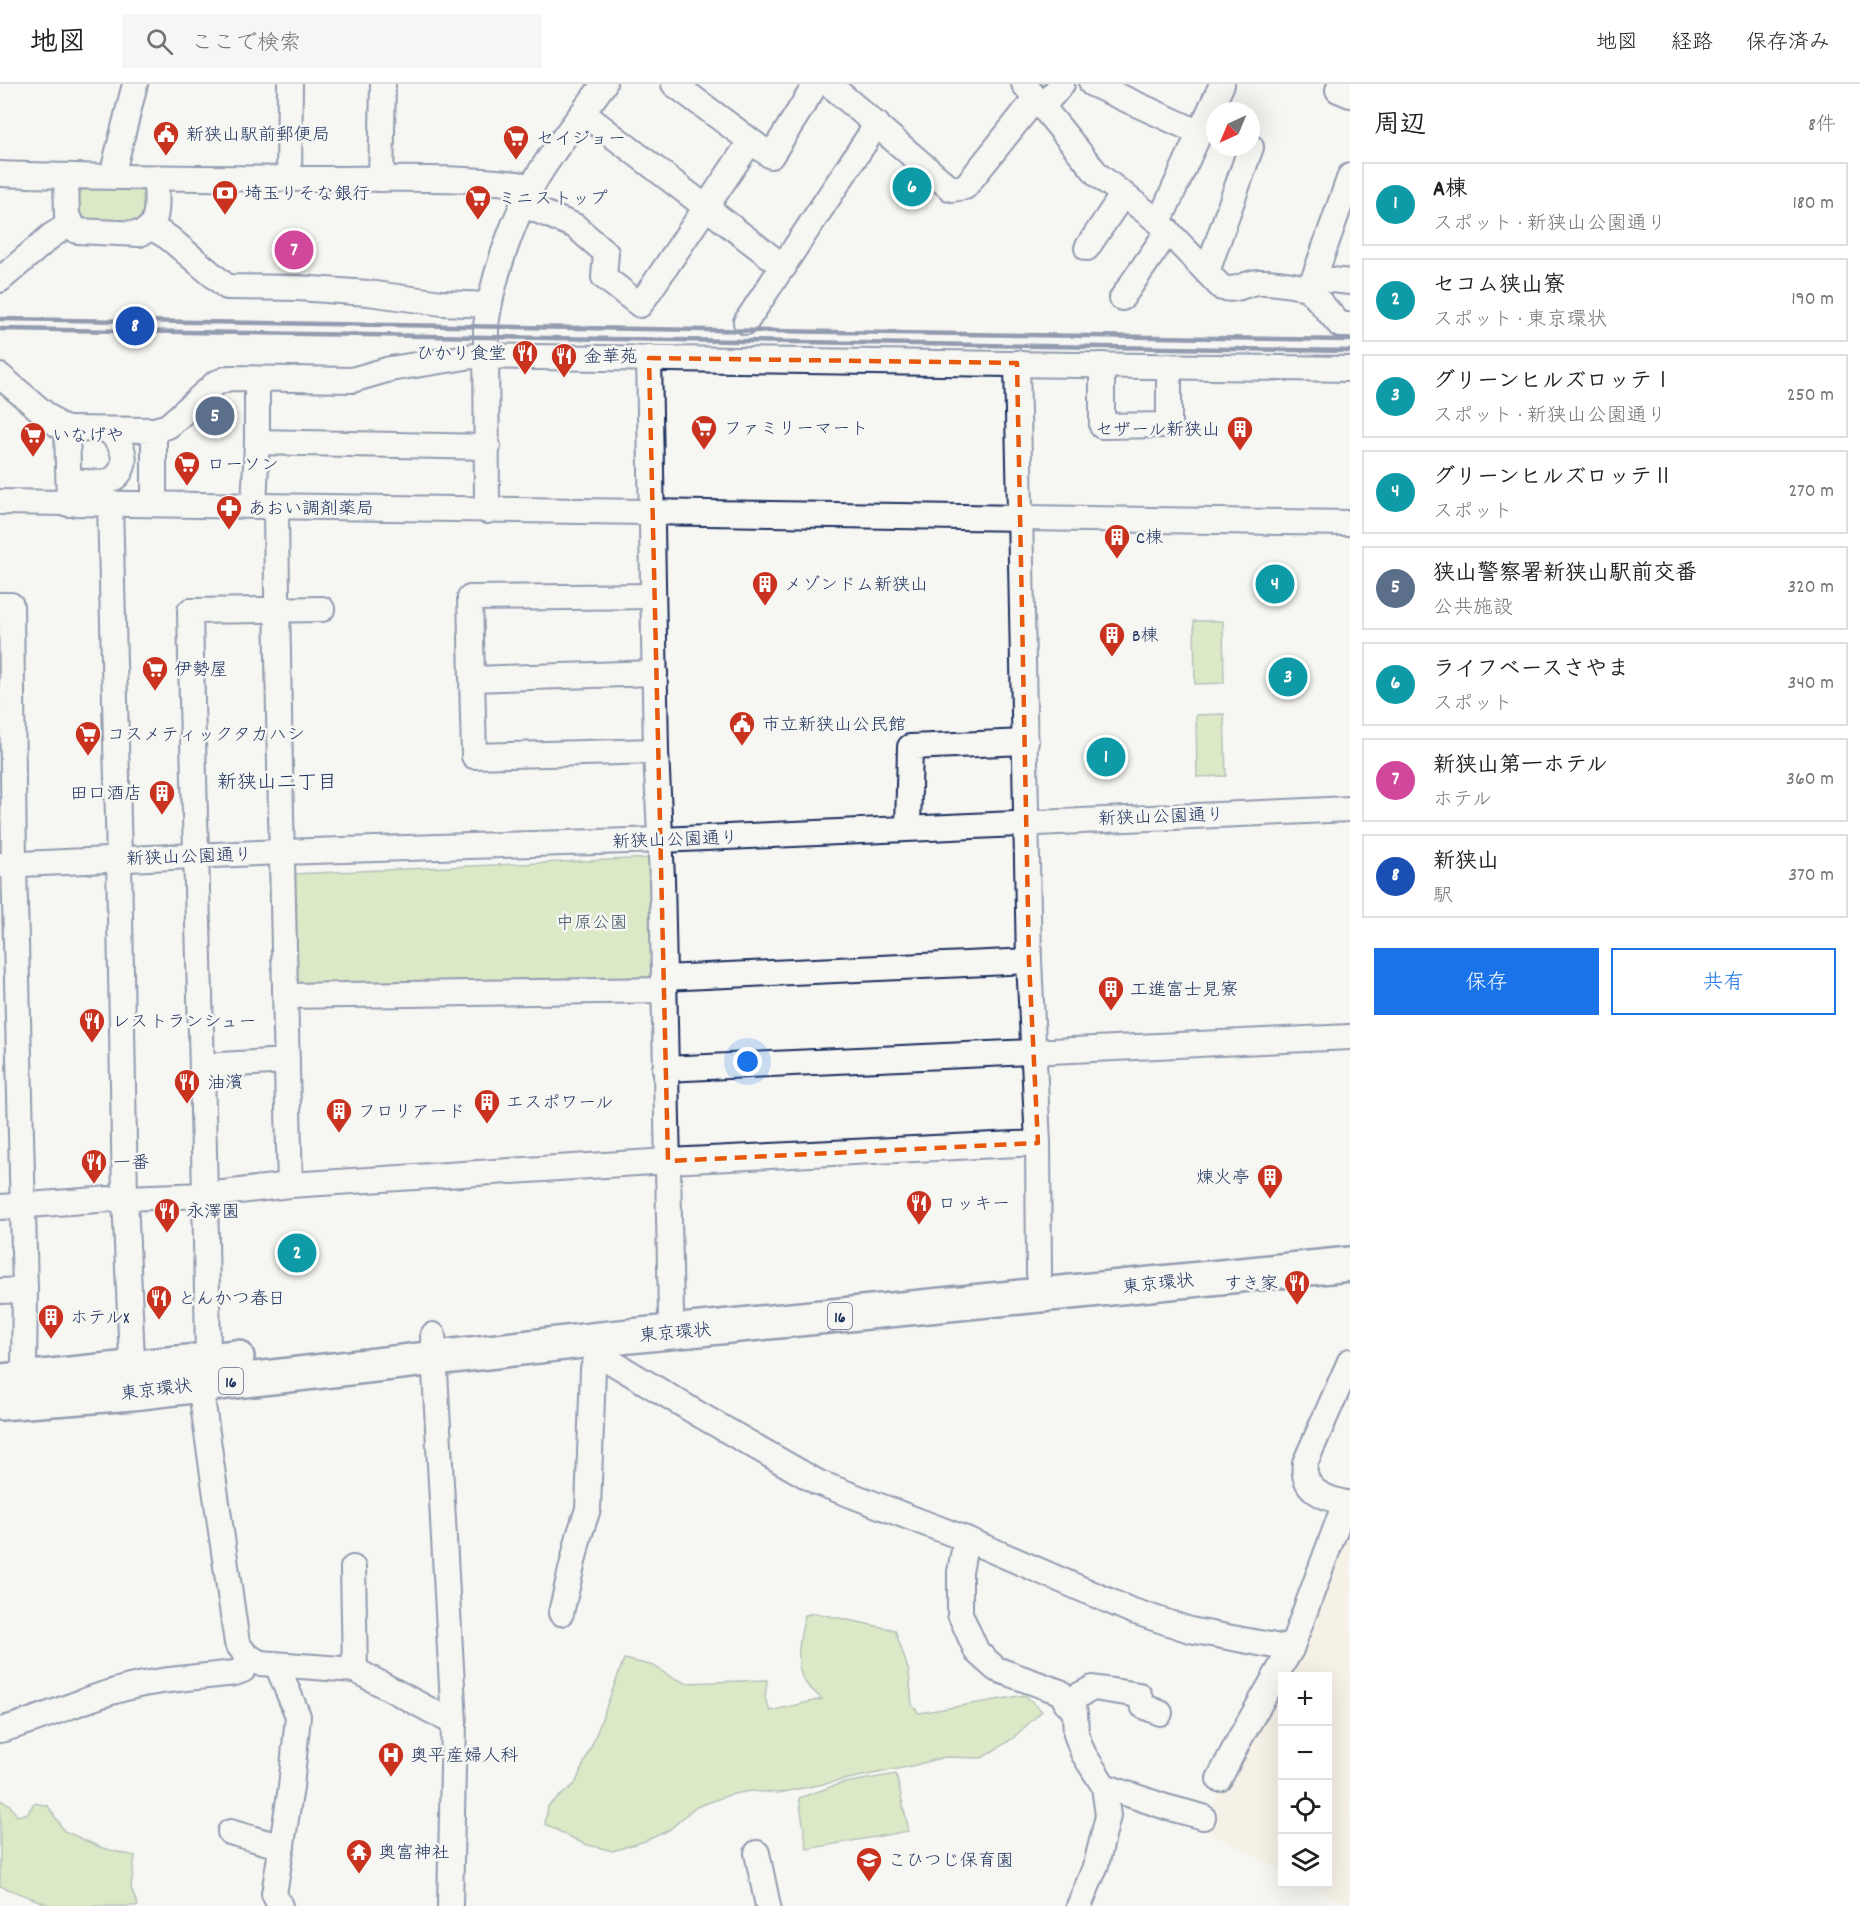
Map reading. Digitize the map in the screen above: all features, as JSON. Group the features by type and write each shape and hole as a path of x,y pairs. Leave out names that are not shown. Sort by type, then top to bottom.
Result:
{"highway":[{"name":"東京環状","path":"0,1403 133,1380 204,1372 329,1371 434,1346 671,1314 1350,1242"},
{"name":"東京環状","path":"434,1346 601,1345 1350,1264"},
{"name":"東京環状","path":"12,1374 133,1380"}],"street":[{"path":"112,176 135,84"},
{"path":"289,178 290,84"},
{"path":"381,179 384,84"},
{"path":"487,511 486,326 489,305 503,253 528,195 604,84"},
{"path":"674,84 771,156 816,84"},
{"path":"829,84 951,189 965,187 1034,96 1062,84"},
{"path":"1092,84 1206,125"},
{"path":"1215,102 1222,84"},
{"path":"1340,84 1338,90 1350,95"},
{"path":"1034,96 1098,176 1163,227 1222,288 1234,290 1257,282 1350,282"},
{"path":"583,113 784,267"},
{"path":"746,322 877,124"},
{"path":"1122,298 1163,227 1206,127"},
{"path":"0,174 504,182 575,226 606,253 604,277 640,305 750,142"},
{"path":"1207,272 1248,156"},
{"path":"66,176 67,217 70,224 77,231 119,234 139,234 151,227 156,219 156,178"},
{"path":"1311,283 1350,176"},
{"path":"1087,248 1123,194"},
{"path":"0,280 51,236 70,224"},
{"path":"151,227 169,238 227,287 310,289 368,293 442,303 489,305"},
{"path":"1311,283 1340,325 1350,326"},
{"path":"0,376 58,425 67,429 154,430 168,426 216,383 229,378 352,380 390,369 473,356 1350,369"},
{"path":"649,358 652,596 661,840 671,1314"},
{"path":"1017,363 1029,961 1038,1143 1039,1274"},
{"path":"1102,365 1102,426 1169,425 1169,366"},
{"path":"257,379 257,442 277,610 290,1185"},
{"path":"67,429 69,492"},
{"path":"0,502 69,492 111,481 119,475 123,468 123,453 120,444 108,430"},
{"path":"154,430 154,504"},
{"path":"257,442 488,447"},
{"path":"69,492 110,504 1350,523"},
{"path":"110,504 125,1198 133,1380"},
{"path":"652,596 470,598 472,679 474,756 656,751"},
{"path":"0,605 11,605 7,864 11,1206 25,1290 12,1374"},
{"path":"322,609 190,611 206,1195 204,1372 237,1643 251,1659 260,1663 355,1670 454,1723"},
{"path":"472,679 655,673"},
{"path":"908,828 910,747 1026,742"},
{"name":"新狭山公園通り","path":"7,864 195,855 661,840 1350,809"},
{"path":"286,996 664,984 1029,961"},
{"path":"665,1069 1350,1036"},
{"path":"203,1066 287,1061"},
{"path":"11,1206 206,1195 290,1185 668,1161 1038,1143"},
{"path":"0,1291 25,1290"},
{"path":"601,1345 610,1361 817,1482 966,1539 1130,1610 1190,1630 1291,1649"},
{"path":"561,1613 579,1536 588,1509 593,1369 601,1345"},
{"path":"434,1346 454,1723 450,1906"},
{"path":"1219,1779 1291,1649 1348,1503 1314,1490 1307,1483 1303,1474 1305,1463 1350,1361"},
{"path":"966,1539 960,1572 960,1614 977,1652 996,1668 1060,1692 1075,1713 1076,1734 1083,1753 1104,1786 1108,1816 1096,1865 1079,1906"},
{"path":"353,1568 355,1670"},
{"path":"0,1730 25,1724 116,1690 235,1673 243,1670 251,1659"},
{"path":"277,1665 298,1716 291,1787 274,1894 280,1906"},
{"path":"1066,1702 1093,1688 1139,1695 1143,1707 1160,1713"},
{"path":"1104,1786 1203,1817"},
{"path":"230,1832 282,1847"},
{"path":"757,1853 768,1906"}],"highlighted area":[{"path":"649,358 1017,363 1029,961 1038,1143 668,1161"}],"shaded area":[{"path":"1350,1532 1350,1903 1334,1899 1313,1888 1332,1888 1332,1672 1278,1672 1278,1868 1201,1829 1338,1540"}],"green space":[{"path":"86,186 135,186 141,189 147,200 144,215 127,222 91,221 83,217 79,211 77,196"},
{"path":"1194,621 1223,621 1224,683 1195,684"},
{"path":"1224,714 1226,776 1197,777 1196,715"},
{"name":"中原公園","path":"652,858 656,974 648,983 297,984 292,874"},
{"path":"815,1613 895,1630 909,1672 912,1705 919,1713 1025,1695 1042,1711 1012,1739 982,1758 945,1757 912,1766 779,1793 750,1791 729,1795 694,1808 669,1830 645,1841 613,1851 584,1844 545,1824 548,1806 575,1784 624,1659 654,1666 686,1683 767,1680 765,1698 770,1711 822,1699 805,1682 799,1667 799,1649 805,1615"},
{"path":"896,1774 909,1831 807,1849 799,1798 839,1784"},
{"path":"0,1800 9,1804 17,1816 28,1813 34,1803 48,1806 64,1831 102,1848 135,1856 131,1888 138,1906 52,1906 0,1886"}],"railway":[{"path":"0,319 1350,340"},
{"path":"0,329 1350,351"}],"place":[{"name":"新狭山駅前郵便局","path":"166,157"},
{"name":"セイジョー","path":"516,161"},
{"name":"ライフベースさやま","path":"912,187"},
{"name":"埼玉りそな銀行","path":"225,216"},
{"name":"ミニストップ","path":"478,221"},
{"name":"新狭山第一ホテル","path":"294,250"},
{"name":"新狭山","path":"135,326"},
{"name":"ひかり食堂","path":"525,376"},
{"name":"金華苑","path":"564,379"},
{"name":"狭山警察署新狭山駅前交番","path":"215,416"},
{"name":"ファミリーマート","path":"704,451"},
{"name":"セザール新狭山","path":"1240,452"},
{"name":"いなげや","path":"33,458"},
{"name":"ローソン","path":"187,487"},
{"name":"あおい調剤薬局","path":"229,531"},
{"name":"C棟","path":"1117,560"},
{"name":"グリーンヒルズロッテⅡ","path":"1275,584"},
{"name":"メゾンドム新狭山","path":"765,607"},
{"name":"B棟","path":"1112,658"},
{"name":"グリーンヒルズロッテⅠ","path":"1288,677"},
{"name":"伊勢屋","path":"155,692"},
{"name":"市立新狭山公民館","path":"742,747"},
{"name":"コスメティックタカハシ","path":"88,757"},
{"name":"A棟","path":"1106,757"},
{"name":"田口酒店","path":"162,816"},
{"name":"工進富士見寮","path":"1111,1012"},
{"name":"レストランシュー","path":"92,1044"},
{"name":"油濱","path":"187,1105"},
{"name":"エスポワール","path":"487,1125"},
{"name":"フロリアード","path":"339,1134"},
{"name":"一番","path":"94,1185"},
{"name":"煉火亭","path":"1270,1200"},
{"name":"ロッキー","path":"919,1226"},
{"name":"永澤園","path":"167,1234"},
{"name":"セコム狭山寮","path":"297,1253"},
{"name":"すき家","path":"1297,1306"},
{"name":"とんかつ春日","path":"159,1321"},
{"name":"ホテルX","path":"51,1340"},
{"name":"奥平産婦人科","path":"391,1778"},
{"name":"奥富神社","path":"359,1875"},
{"name":"こひつじ保育園","path":"869,1883"}],"district":[{"name":"新狭山二丁目","path":"277,781"}]}
